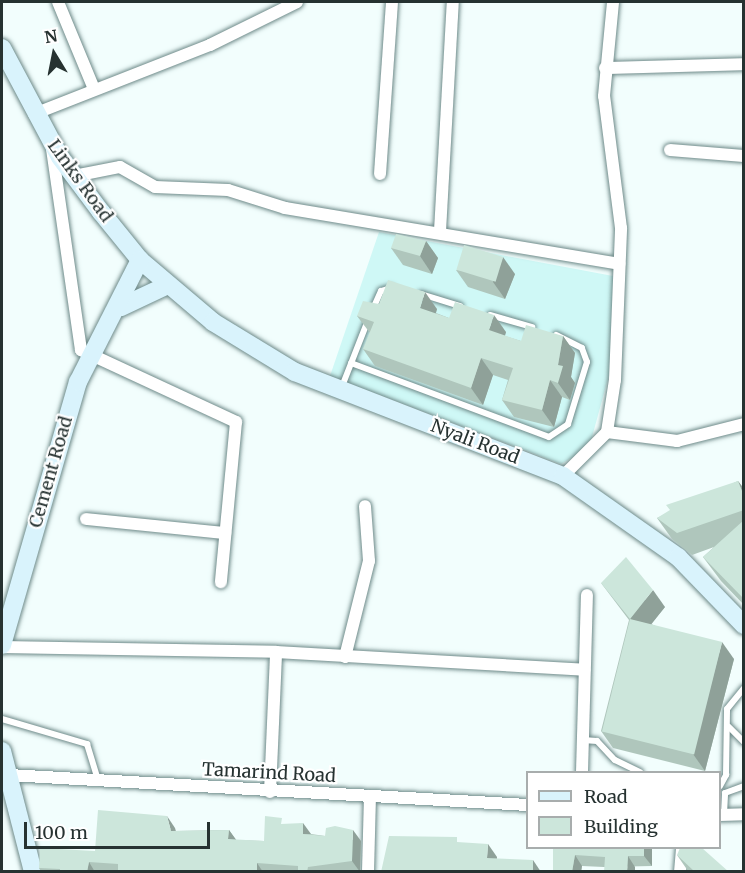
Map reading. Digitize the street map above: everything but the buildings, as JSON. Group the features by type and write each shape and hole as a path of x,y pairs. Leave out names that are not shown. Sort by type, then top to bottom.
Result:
{"main road":[{"name":"Links Road","path":"2,48 34,114 74,176 140,260 182,297"},
{"name":"Cement Road","path":"2,646 89,357 121,308 140,260"},
{"path":"121,308 168,285"},
{"name":"Nyali Road","path":"182,297 246,343 341,390 563,476 678,557 744,625"},
{"path":"2,751 33,872"}],"street":[{"path":"58,2 94,88"},
{"path":"34,114 94,88 210,45 297,2"},
{"path":"380,174 392,2"},
{"path":"440,231 453,2"},
{"path":"563,476 607,432 615,380 621,228 605,68 613,2"},
{"path":"605,68 744,64"},
{"path":"52,143 74,331 89,357 234,419 221,582"},
{"path":"670,150 744,156"},
{"path":"74,176 120,167 155,187 228,190 285,208 440,231 619,264"},
{"path":"607,432 677,441 744,424"},
{"path":"345,657 369,561 365,506"},
{"path":"86,519 225,533"},
{"path":"582,771 587,595"},
{"path":"2,646 276,652 584,670"},
{"path":"270,792 276,652"},
{"name":"Tamarind Road","path":"9,775 270,792 526,805"},
{"path":"368,872 370,796"},
{"path":"722,816 744,814"},
{"path":"680,872 682,849"}],"lane":[{"path":"341,390 381,291 400,288"},
{"path":"412,291 469,308"},
{"path":"480,312 537,329"},
{"path":"351,363 549,437 568,424 587,362 572,339 549,332"},
{"path":"722,816 721,790 726,775 729,727 727,709 744,688"},
{"path":"2,719 87,744 98,781"},
{"path":"729,727 744,742"},
{"path":"583,740 597,741 615,760 638,771"},
{"path":"721,790 744,786"}],"shaded area":[{"path":"379,232 613,276 612,364 589,448 561,464 330,376"}]}
